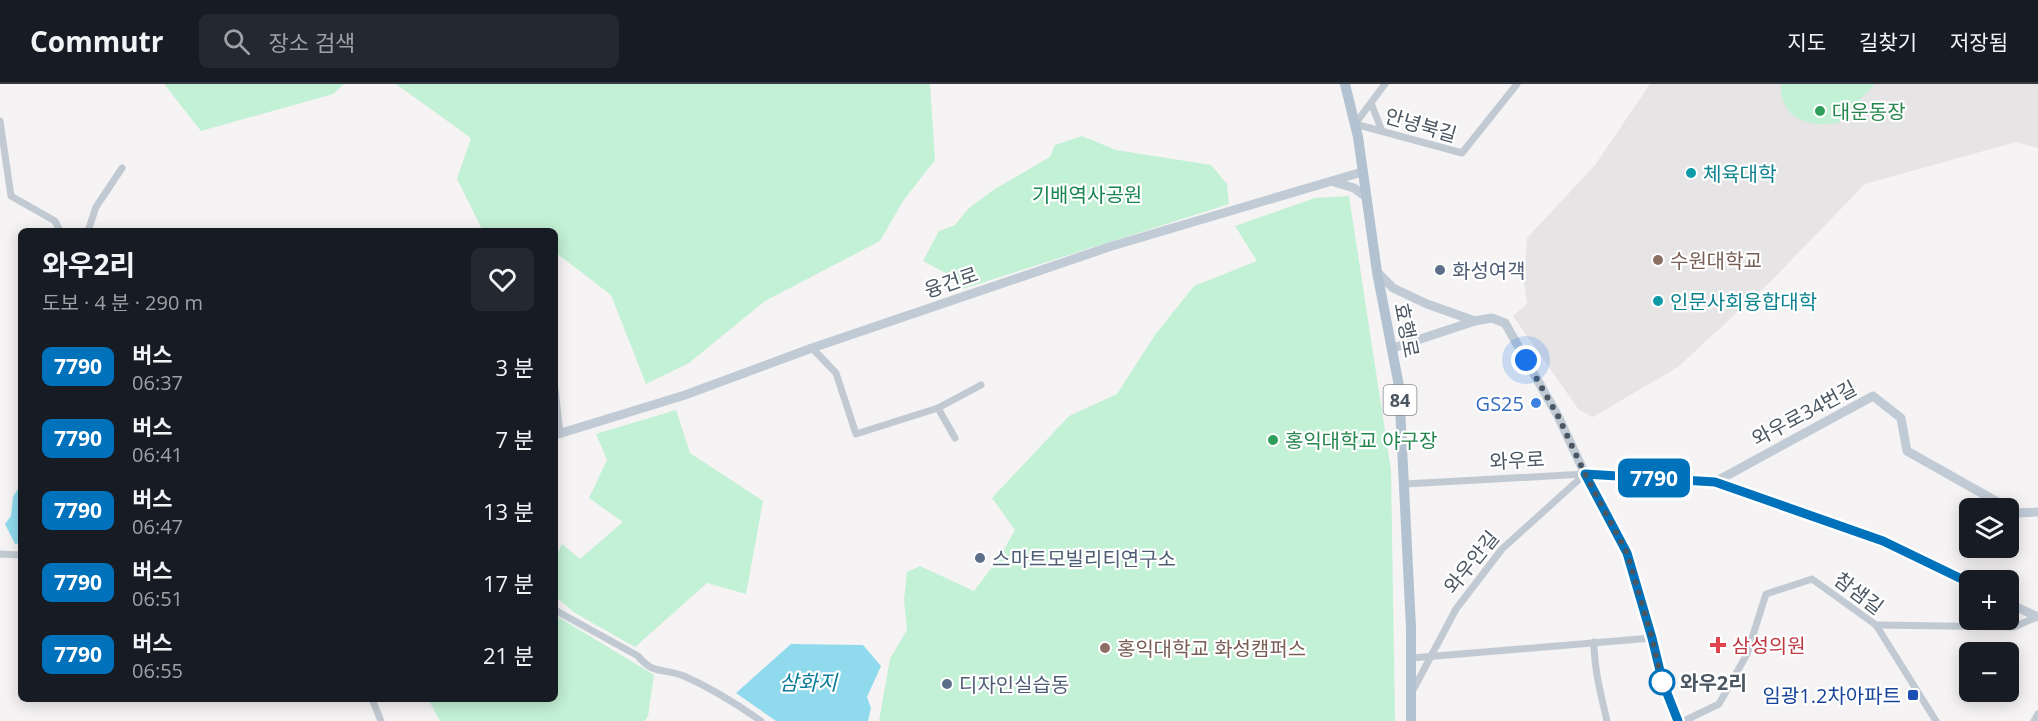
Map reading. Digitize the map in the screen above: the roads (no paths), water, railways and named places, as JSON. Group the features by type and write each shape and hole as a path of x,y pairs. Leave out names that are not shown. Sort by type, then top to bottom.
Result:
{"main road":[{"name":"효행로","path":"1345,84 1355,124 1377,272 1399,386 1406,484 1412,657 1411,721"}],"street":[{"path":"1355,124 1385,84"},
{"name":"안녕북길","path":"1355,124 1462,153 1517,84"},
{"path":"1371,103 1382,131"},
{"path":"0,121 11,196 55,221 58,228"},
{"path":"89,228 96,207 122,168"},
{"name":"융건로","path":"558,435 685,395 812,348 1112,246 1362,172"},
{"path":"1332,181 1354,188 1366,197"},
{"path":"1377,272 1393,288 1427,304 1475,321"},
{"path":"1393,348 1475,321 1492,318 1505,323 1558,416 1585,474 1627,553 1663,683 1677,721"},
{"path":"812,348 836,373 856,434 938,408 981,384"},
{"name":"와우로34번길","path":"1715,482 1873,396 1901,418 1907,451 1989,498"},
{"path":"938,408 955,438"},
{"name":"와우로","path":"1406,484 1585,474 1715,482 1883,541 1959,578"},
{"name":"와우안길","path":"1411,693 1456,609 1502,549 1585,474"},
{"name":"와우로34번길","path":"2019,513 2038,512"},
{"path":"0,554 18,555"},
{"name":"참샘길","path":"1684,721 1719,704 1747,654 1766,594 1812,579 1876,625 1936,721"},
{"path":"2019,608 2038,617"},
{"path":"558,612 638,656 646,666 682,675 733,701 761,721"},
{"path":"1876,625 2014,627 2038,617"},
{"path":"1412,657 1652,638"},
{"path":"1594,642 1599,685 1607,721"},
{"path":"373,702 381,721"}],"water":[{"path":"18,489 18,544 15,544 5,524 11,516 13,497"},
{"name":"삼화지","path":"791,644 863,645 881,666 867,697 871,708 868,721 776,721 736,693"}],"place":[{"name":"대운동장","path":"1820,111"},
{"name":"체육대학","path":"1691,173"},
{"name":"수원대학교","path":"1658,260"},
{"name":"화성여객","path":"1440,270"},
{"name":"인문사회융합대학","path":"1658,301"},
{"name":"GS25","path":"1536,403"},
{"name":"홍익대학교 야구장","path":"1273,440"},
{"name":"스마트모빌리티연구소","path":"980,558"},
{"name":"삼성의원","path":"1718,645"},
{"name":"홍익대학교 화성캠퍼스","path":"1105,648"},
{"name":"와우2리","path":"1662,682"},
{"name":"디자인실습동","path":"947,684"},
{"name":"임광1.2차아파트","path":"1913,695"}],"park label":[{"name":"기배역사공원","path":"1087,194"}]}
